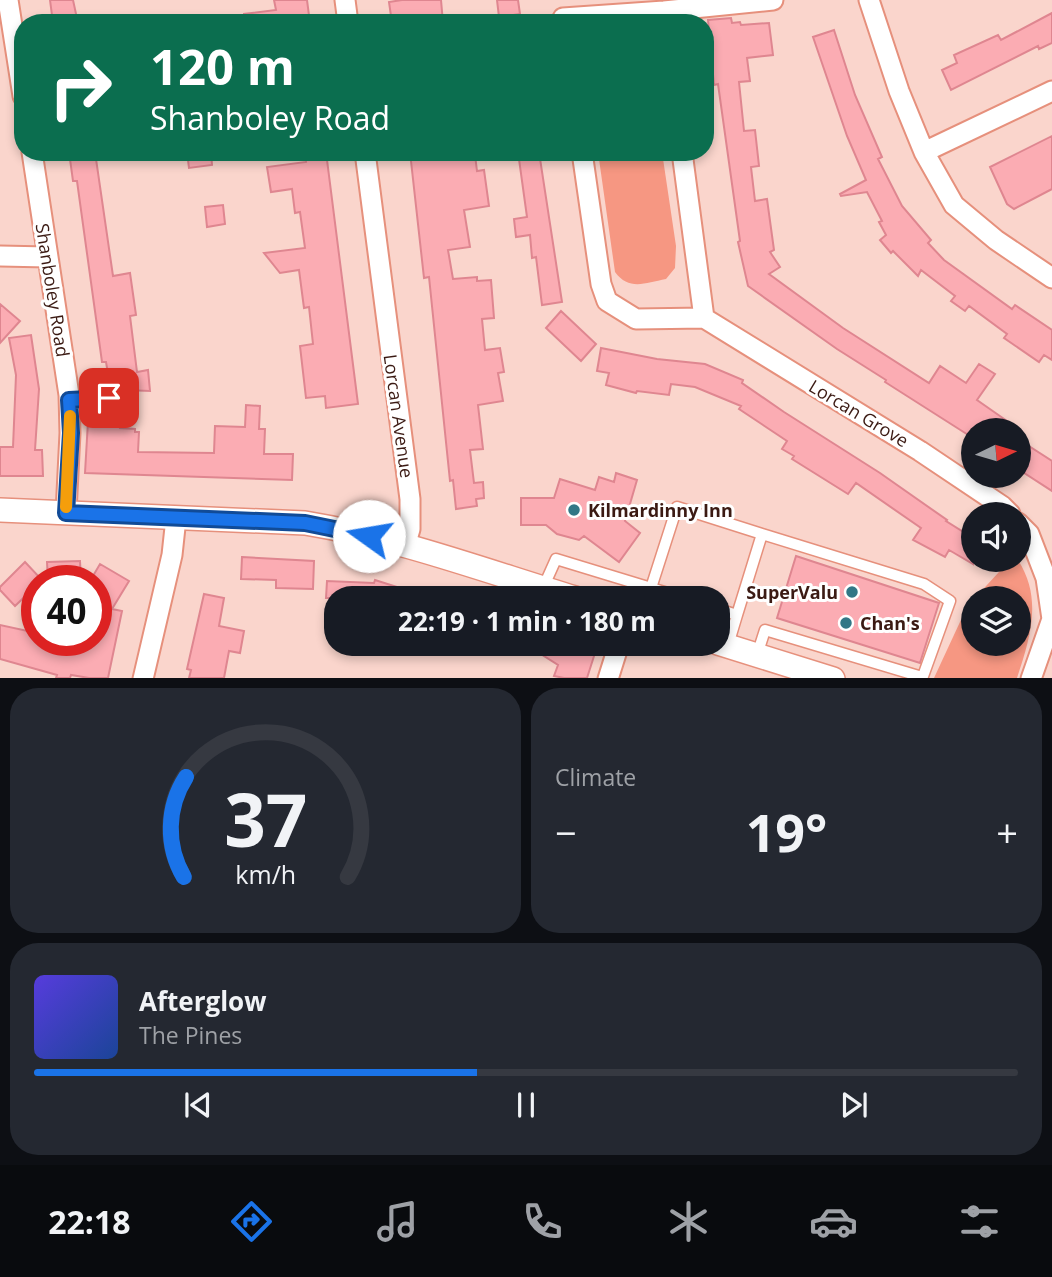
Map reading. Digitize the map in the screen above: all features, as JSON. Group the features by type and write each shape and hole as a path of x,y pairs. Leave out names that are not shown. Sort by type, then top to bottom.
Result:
{"street":[{"path":"8,0 14,38"},
{"path":"684,14 773,0"},
{"path":"869,0 899,91 924,152 954,205 996,240 1052,278"},
{"path":"924,152 1052,91"},
{"name":"Shanboley Road","path":"33,161 69,400 71,433 66,513"},
{"name":"Lorcan Avenue","path":"366,161 410,499 410,529 405,546"},
{"path":"583,161 601,284 607,301 636,319 704,318 683,161"},
{"path":"0,256 48,257"},
{"name":"Lorcan Grove","path":"704,318 920,451 996,502"},
{"path":"0,510 305,523 351,531 533,586"},
{"path":"143,678 170,567 176,518"},
{"path":"1031,539 1046,578 1052,619 1031,678"},
{"path":"730,646 833,678"},
{"path":"608,678 615,656"}],"lane":[{"path":"69,400 109,398"},
{"path":"652,586 677,507 924,583 950,601 922,678 765,630 757,655"},
{"path":"730,630 762,534"},
{"path":"544,586 556,559 644,586"},
{"path":"730,613 737,615"}],"shaded area":[{"path":"599,161 663,161 676,246 675,268 666,279 644,284 626,282 615,272"},
{"path":"999,572 1024,572 1029,586 986,586"},
{"path":"961,620 961,656 1024,656 1017,678 934,678"}],"building":[{"path":"50,0 73,0 76,14 52,14"},
{"path":"274,0 307,0 309,14 244,14 276,10"},
{"path":"441,0 442,14 391,14 389,2"},
{"path":"497,0 518,0 520,14 499,14"},
{"path":"1052,13 1052,43 1039,49 1038,46 951,90 942,70 957,63 954,55 998,35 1001,40"},
{"path":"731,18 732,23 740,22 741,25 769,23 773,55 747,58 750,81 739,82 744,131 755,130 759,166 751,167 755,201 767,199 774,250 770,252 780,267 769,274 843,328 929,383 940,366 966,383 979,364 995,374 977,400 1003,418 961,418 961,430 885,382 886,380 748,286 738,242 740,241 718,84 714,85 714,19"},
{"path":"834,30 855,95 882,157 878,159 902,206 931,240 928,243 944,260 1012,309 1015,305 1052,330 1052,360 1044,355 1039,362 1004,338 1007,334 969,306 965,311 951,301 955,296 921,270 918,276 893,251 891,253 880,240 886,235 867,192 841,196 840,194 866,180 847,136 813,37"},
{"path":"1052,136 1052,189 1014,209 1007,204 990,167"},
{"path":"70,161 96,161 113,276 130,273 136,315 130,316 137,372 148,370 150,391 125,390 120,428 135,429 135,432 139,432 138,452 214,453 215,426 245,427 246,405 260,406 259,429 265,429 264,454 293,454 292,480 85,473 88,421 86,407 113,406 116,398 111,391 106,362 102,362 77,181 73,181"},
{"path":"188,161 212,161 212,165 189,168"},
{"path":"327,161 358,404 326,408 325,396 306,398 300,346 313,344 309,307 304,308 299,270 280,273 264,253 305,248 300,212 295,213 292,189 271,192 267,167"},
{"path":"411,161 476,161 477,171 484,170 489,206 464,210 470,247 448,250 453,279 477,277 477,281 491,280 494,318 482,319 485,350 500,348 504,372 498,373 503,401 478,405 483,449 470,450 474,483 483,482 484,498 476,499 477,506 456,509 453,480 450,481 429,277 424,278"},
{"path":"519,161 540,161 562,302 542,305 536,257 532,258 530,235 516,237 514,219 527,217"},
{"path":"223,205 225,224 207,227 205,207"},
{"path":"0,304 20,321 0,343"},
{"path":"561,311 596,344 581,361 546,328"},
{"path":"31,335 39,389 35,450 42,450 43,476 0,476 0,447 13,447 16,375 9,338"},
{"path":"601,348 657,359 705,364 743,380 742,383 784,412 880,473 961,530 961,557 949,550 945,557 913,540 921,528 856,483 848,494 792,459 794,456 782,449 787,441 739,409 741,406 695,387 671,384 669,395 636,393 606,385 609,373 597,371"},
{"path":"1031,447 1052,461 1052,491 1031,477"},
{"name":"Kilmardinny Inn","path":"616,473 637,480 625,521 640,533 619,562 584,536 579,540 557,534 546,525 521,525 521,498 554,498 560,479 595,490 599,477 614,482"},
{"path":"796,556 939,603 920,663 777,618"},
{"path":"242,557 314,561 313,589 276,588 276,580 241,579"},
{"path":"80,561 80,565 47,565 47,562"},
{"path":"21,566 21,600 15,606 0,587"},
{"path":"112,571 129,581 112,609"},
{"path":"375,580 394,586 327,586 327,581 374,583"},
{"path":"204,594 224,598 219,626 244,631 240,653 229,651 224,678 189,678 191,670 187,669"},
{"path":"112,609 122,611 108,678 71,675 70,678 56,678 57,675 0,659 0,625 21,630 21,656 112,656"},
{"path":"544,656 594,656 587,678 554,676 558,665"}],"slow traffic":[{"path":"66,507 70,416"}],"place":[{"name":"Kilmardinny Inn","path":"574,510"},
{"name":"SuperValu","path":"852,592"},
{"name":"Chan's","path":"846,623"}],"route":[{"path":"109,398 69,400 71,433 66,513 305,523 369,536"}]}
